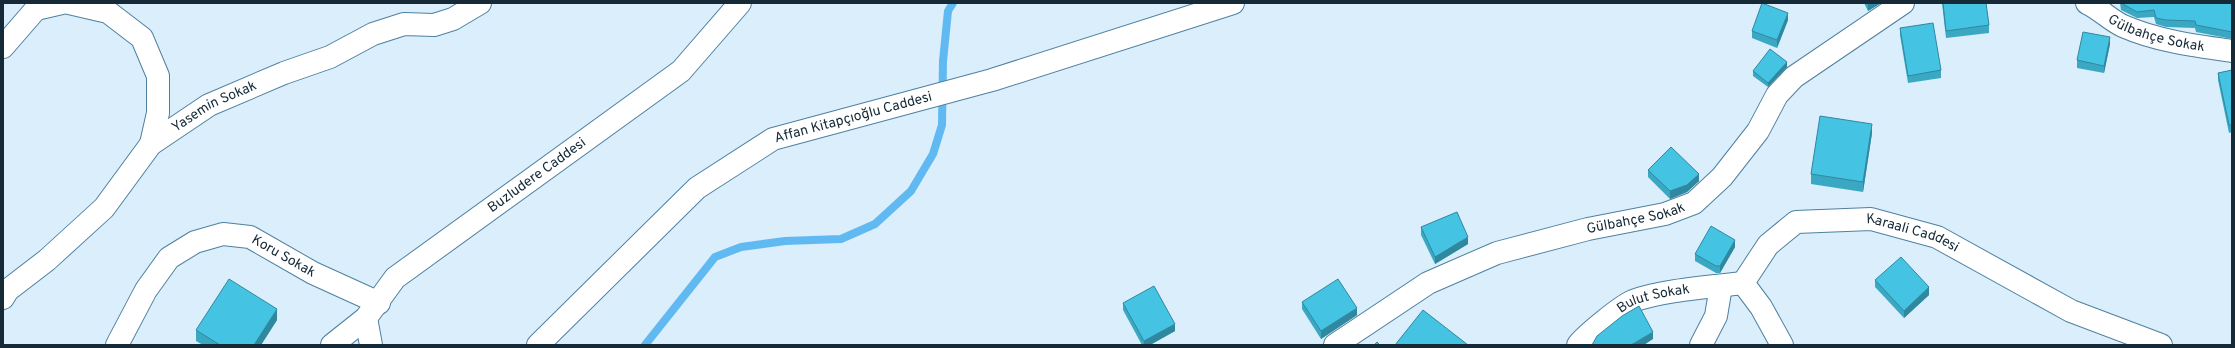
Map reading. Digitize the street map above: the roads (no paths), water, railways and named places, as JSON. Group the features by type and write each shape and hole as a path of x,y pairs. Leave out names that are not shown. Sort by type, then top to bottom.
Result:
{"street":[{"path":"3,47 36,9 62,3"},
{"path":"69,3 108,12 142,38 158,76 158,113 151,144"},
{"name":"Yasemin Sokak","path":"3,298 8,290 47,260 104,208 151,144 209,105 284,73 330,57 373,34 404,24 434,25 453,19 480,3"},
{"name":"Buzludere Caddesi","path":"332,345 372,311 396,278 681,71 740,3"},
{"name":"Affan Kitapçıoğlu Caddesi","path":"538,345 697,188 773,139 992,80 1233,3"},
{"name":"Gülbahçe Sokak","path":"1335,345 1428,283 1496,253 1588,229 1665,214 1694,203 1722,177 1758,131 1777,95 1794,77 1903,3"},
{"name":"Gülbahçe Sokak","path":"2092,4 2122,26 2177,43 2232,51"},
{"name":"Karaali Caddesi","path":"1743,283 1768,245 1796,222 1871,219 1937,237 2071,311 2161,345"},
{"name":"Koru Sokak","path":"117,345 146,290 169,258 195,242 223,234 250,237 313,273 372,311"},
{"path":"1743,283 1761,307 1781,345"},
{"name":"Bulut Sokak","path":"1578,345 1584,337 1632,301 1676,292 1743,283"},
{"path":"1701,345 1716,316 1722,286"},
{"path":"370,345 372,311"}],"waterway":[{"path":"645,345 715,257 741,247 785,241 841,239 875,224 911,191 933,154 942,125 943,61 948,11 953,3"}]}
